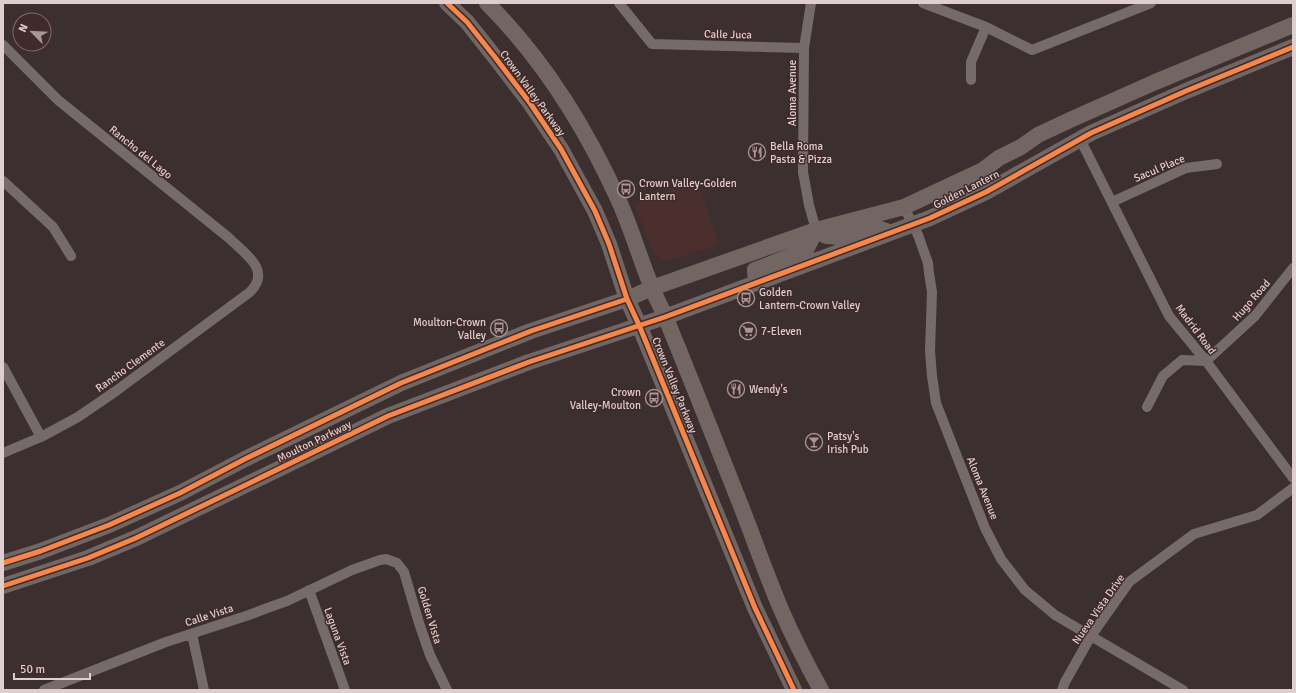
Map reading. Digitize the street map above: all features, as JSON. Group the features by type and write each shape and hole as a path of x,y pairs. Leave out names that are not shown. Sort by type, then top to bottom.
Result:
{"main road":[{"name":"Crown Valley Parkway","path":"447,3 467,22 530,103 561,149 591,204 609,244 627,299 755,608 794,690"},
{"name":"Crown Valley Parkway","path":"487,3 516,36 553,83 579,122 602,164 620,204 652,288 742,508 780,606 798,646 821,690"},
{"name":"Golden Lantern","path":"627,299 652,288 816,230 904,206 983,170 999,158 1021,147 1038,135 1070,120 1153,83 1293,25"},
{"name":"Golden Lantern","path":"639,325 665,317 889,232 913,225 986,192 1080,139 1186,91 1293,47"},
{"path":"1021,147 1032,149 1066,134 1080,139 1084,127 1088,121 1094,117 1149,94 1153,83"},
{"path":"756,283 756,270 806,250 816,230 826,236 840,237 875,226 889,232"},
{"name":"Moulton Parkway","path":"3,563 41,552 123,519 180,493 245,459 408,380 531,331 627,299"},
{"name":"Moulton Parkway","path":"3,586 88,558 136,538 388,416 529,362 639,325"}],"street":[{"name":"Calle Juca","path":"619,3 652,44 804,48"},
{"name":"Aloma Avenue","path":"811,3 804,48 803,172 809,205 816,230"},
{"path":"923,3 986,28 1032,50 1151,3"},
{"path":"971,80 971,62 986,28"},
{"name":"Rancho del Lago","path":"3,45 58,100 230,238 254,262 258,270 259,279"},
{"name":"Madrid Road","path":"1080,139 1169,316 1206,361 1293,478"},
{"name":"Sacul Place","path":"1112,202 1186,168 1217,164"},
{"path":"3,181 53,227 71,256"},
{"name":"Aloma Avenue","path":"904,206 918,235 928,263 932,292 930,351 936,403 985,528 1001,559 1025,590 1055,615 1183,690"},
{"name":"Hugo Road","path":"1206,361 1256,316 1293,268"},
{"name":"Rancho Clemente","path":"3,453 41,437 78,417 116,391 250,292 256,287 259,279"},
{"path":"1147,407 1163,376 1182,360 1206,361"},
{"path":"3,368 41,437"},
{"name":"Nueva Vista Drive","path":"1062,690 1091,636 1129,582 1194,534 1257,515 1293,488"},
{"name":"Golden Vista","path":"380,560 386,559 393,561 401,567 404,572 430,655 447,690"},
{"name":"Calle Vista","path":"44,690 132,654 256,613 287,601 352,570 380,560"},
{"name":"Laguna Vista","path":"309,590 345,690"},
{"path":"192,634 204,690"}],"shaded area":[{"path":"696,178 719,244 666,262 654,255 634,204"}],"cycle path":[{"path":"447,3 467,22 530,103 561,149 595,211 609,244 627,299 755,608 794,690"},
{"path":"3,586 88,558 136,538 388,416 529,362 665,317 930,218 986,192 1091,133 1186,91 1293,47"},
{"path":"3,563 41,551 109,525 180,493 245,459 401,383 531,331 627,299"}],"place":[{"name":"Bella Roma Pasta & Pizza","path":"757,152"},
{"name":"Crown Valley-Golden Lantern","path":"626,189"},
{"name":"Golden Lantern-Crown Valley","path":"746,298"},
{"name":"Moulton-Crown Valley","path":"499,328"},
{"name":"7-Eleven","path":"748,331"},
{"name":"Wendy's","path":"736,389"},
{"name":"Crown Valley-Moulton","path":"654,398"},
{"name":"Patsy's Irish Pub","path":"814,442"}]}
